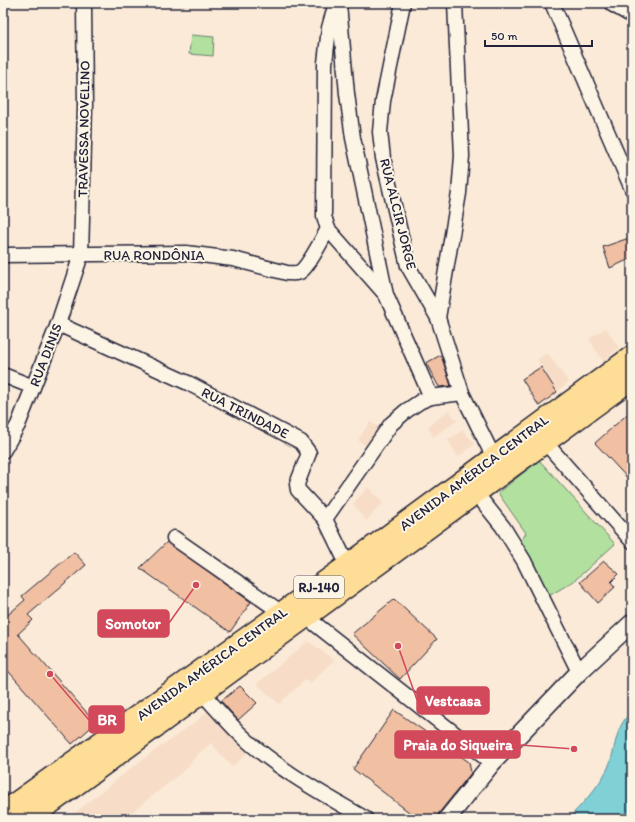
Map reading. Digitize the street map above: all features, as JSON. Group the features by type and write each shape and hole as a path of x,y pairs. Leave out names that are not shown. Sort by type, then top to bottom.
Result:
{"highway":[{"name":"AVENIDA AMÉRICA CENTRAL","path":"3,813 348,566 632,357"},
{"name":"AVENIDA AMÉRICA CENTRAL","path":"28,819 632,378"}],"street":[{"name":"TRAVESSA NOVELINO","path":"80,255 85,106 84,3"},
{"path":"338,3 328,28 325,63 324,216 328,229 386,295"},
{"path":"338,3 353,138 386,295 431,397"},
{"name":"RUA ALCIR JORGE","path":"403,3 384,101 380,132 383,158 408,266 438,318 462,393 494,458"},
{"path":"438,318 458,193 462,156 455,3"},
{"path":"552,3 632,188"},
{"path":"613,3 632,14"},
{"name":"RUA RONDÔNIA","path":"3,255 186,253 208,255 287,273 295,273 301,271 306,265 328,229"},
{"name":"RUA DINIS","path":"3,451 18,425 58,324 80,255"},
{"name":"RUA TRINDADE","path":"58,324 188,383 301,442 309,453 297,484 298,490 325,519 348,566"},
{"path":"3,375 33,387"},
{"path":"325,519 391,424 406,411 431,397 462,393"},
{"path":"544,441 632,541"},
{"path":"476,493 502,527 524,561 579,672"},
{"path":"174,538 282,613"},
{"path":"305,616 492,763"},
{"path":"447,819 492,763 579,672 632,623"},
{"path":"202,693 240,734 264,754 312,787 366,819"}],"shaded area":[{"path":"606,328 619,348 603,361 589,339"},
{"path":"547,353 569,382 558,391 537,360"},
{"path":"449,410 457,421 433,437 428,427"},
{"path":"370,422 381,429 367,447 358,440"},
{"path":"463,430 475,444 458,457 448,440"},
{"path":"368,487 383,503 366,521 353,504"},
{"path":"308,641 334,660 309,684 305,680 279,704 257,684"},
{"path":"207,712 248,752 232,767 211,743 197,755 186,769 131,813 126,819 67,819 143,759 193,724"}],"green space":[{"path":"191,35 214,37 213,56 189,54"},
{"path":"539,460 615,544 574,581 547,597 518,546 526,533 498,493"}],"water":[{"path":"632,711 632,819 568,819 599,784 610,762 621,725"}],"building":[{"path":"632,237 632,258 610,268 603,247"},
{"path":"441,355 451,386 439,387 426,363"},
{"path":"541,367 557,392 539,406 522,379"},
{"path":"632,410 632,483 595,443"},
{"path":"167,542 251,602 230,632 140,568"},
{"path":"74,552 86,565 28,615 33,620 18,634 96,723 72,744 3,665 3,619 25,600 22,596"},
{"path":"604,561 619,574 611,582 615,587 598,603 580,582"},
{"path":"394,599 437,639 400,679 352,634"},
{"path":"240,686 257,703 238,720 221,701"},
{"path":"394,710 469,762 471,773 439,813 437,819 418,819 353,769"}],"place":[{"name":"Somotor","path":"196,585"},
{"name":"Vestcasa","path":"398,646"},
{"name":"BR","path":"50,674"},
{"name":"Praia do Siqueira","path":"574,749"}]}
